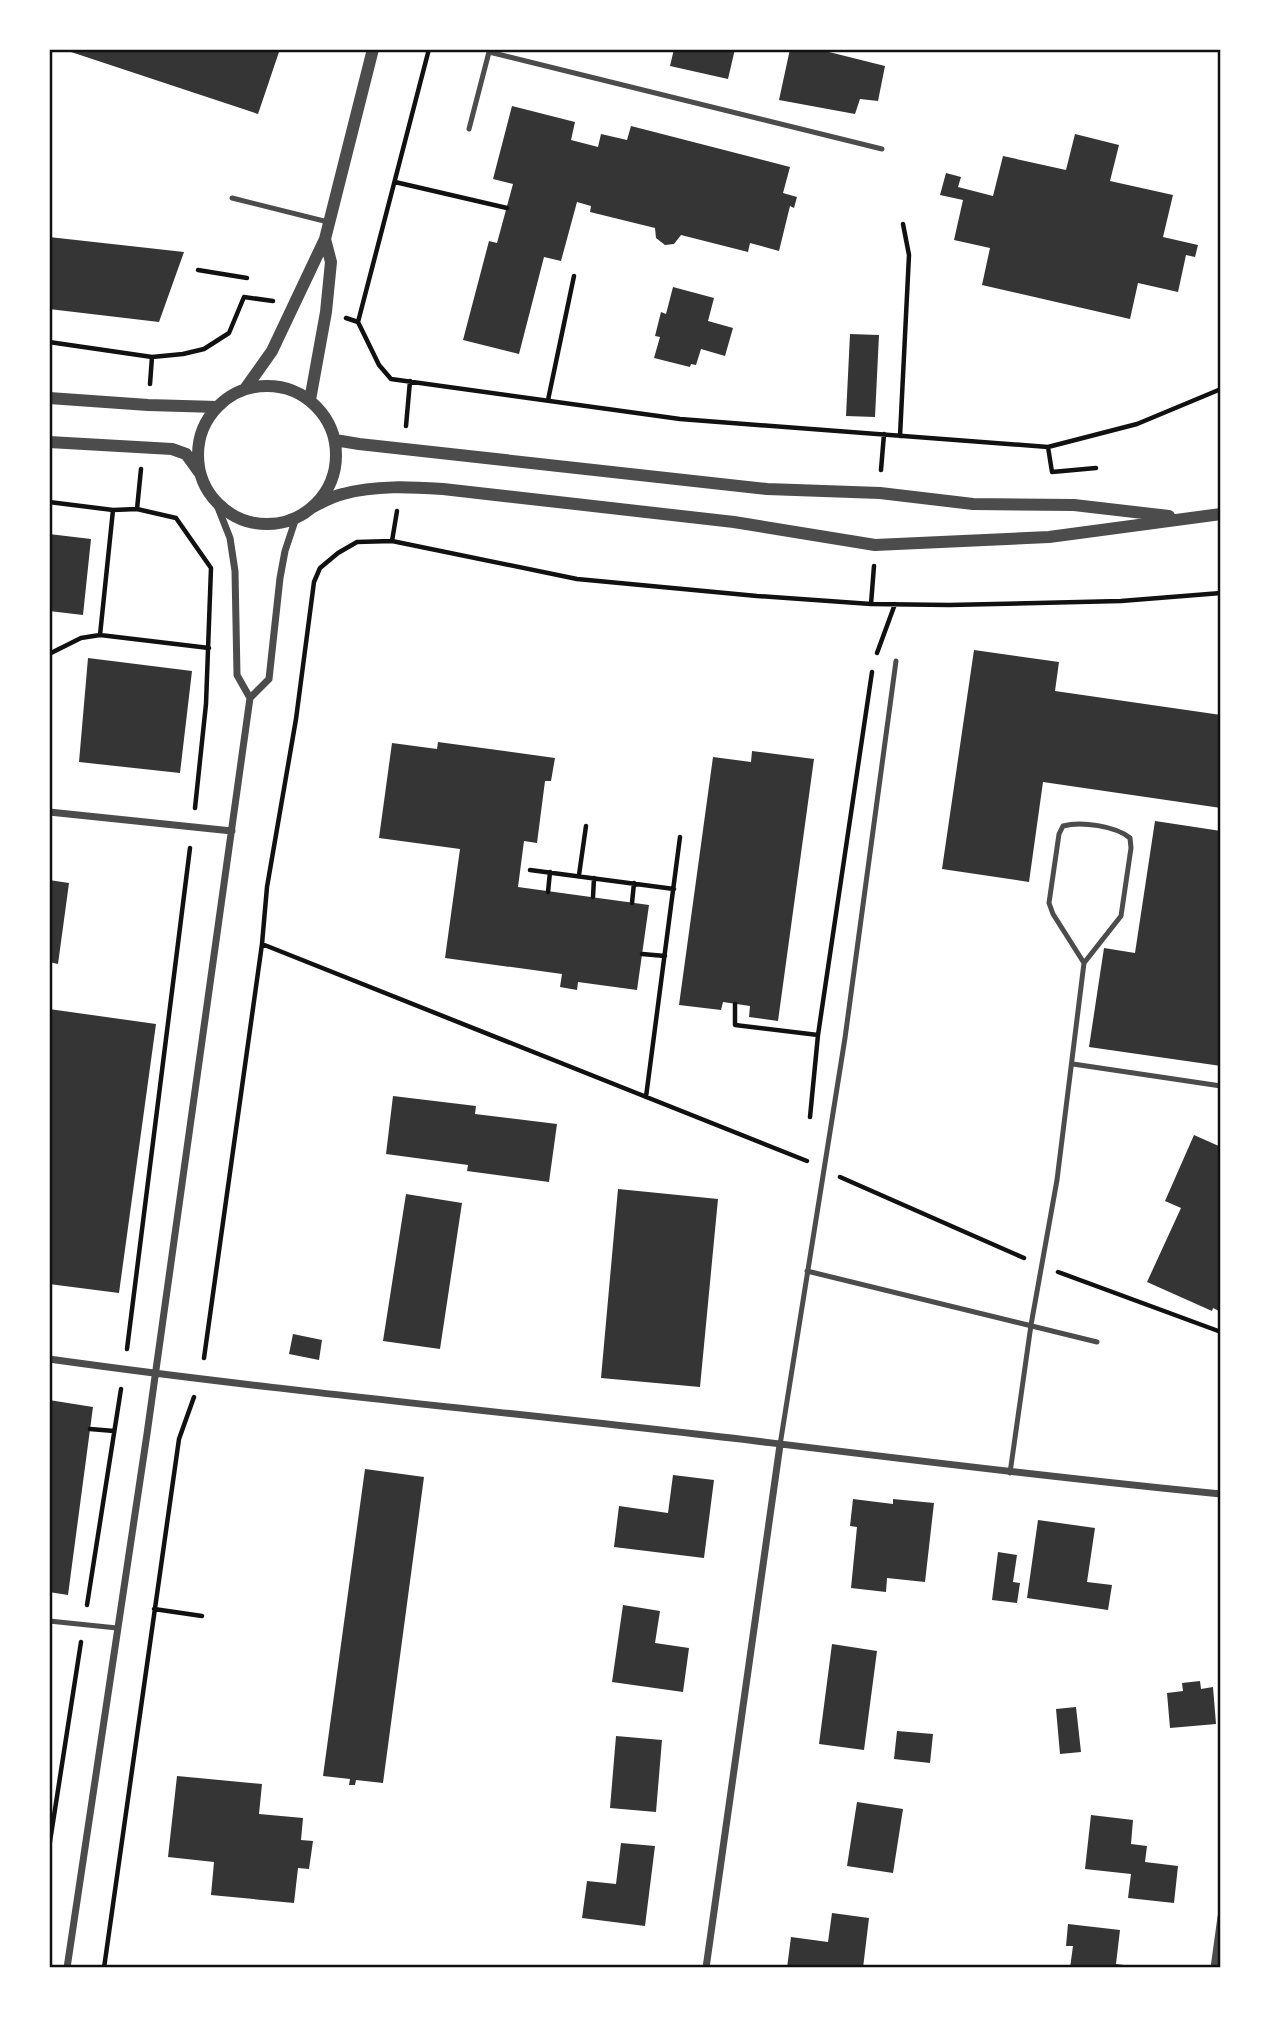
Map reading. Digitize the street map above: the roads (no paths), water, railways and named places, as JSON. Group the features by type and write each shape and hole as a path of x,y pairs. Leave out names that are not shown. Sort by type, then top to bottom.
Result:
{"street":[{"path":"201,477 198,456 203,430 217,407 245,389 272,351 325,239 373,49"},
{"path":"310,400 326,312 331,262 325,239"},
{"path":"245,389 272,386 286,388 310,400 324,415 335,439 336,467 326,492 313,507"},
{"path":"49,398 217,407"},
{"path":"335,439 359,444 767,489 880,493 973,504 1074,505 1186,518"},
{"path":"49,442 172,449 186,453 215,500 230,538 235,571 237,675 250,698 68,1968"},
{"path":"215,500 230,513 256,523 282,522 296,518 341,494 400,487 443,488 734,522 875,545 1049,537 1221,514"},
{"path":"250,698 269,679 285,551 296,518"},
{"path":"49,812 232,831"},
{"path":"49,1359 264,1388 1010,1473 1221,1494"},
{"path":"706,1968 780,1445"},
{"path":"1214,1968 1221,1917"}],"lane":[{"path":"469,129 489,52 882,149"},
{"path":"232,198 328,222"},
{"path":"780,1445 870,862 896,661"},
{"path":"1010,1473 1073,1064 1084,963 1121,916 1131,848 1130,838 1122,832 1073,823 1063,826 1059,834 1049,903 1084,963"},
{"path":"1073,1064 1221,1086"},
{"path":"807,1271 1097,1342"},
{"path":"49,1621 117,1628"}]}
